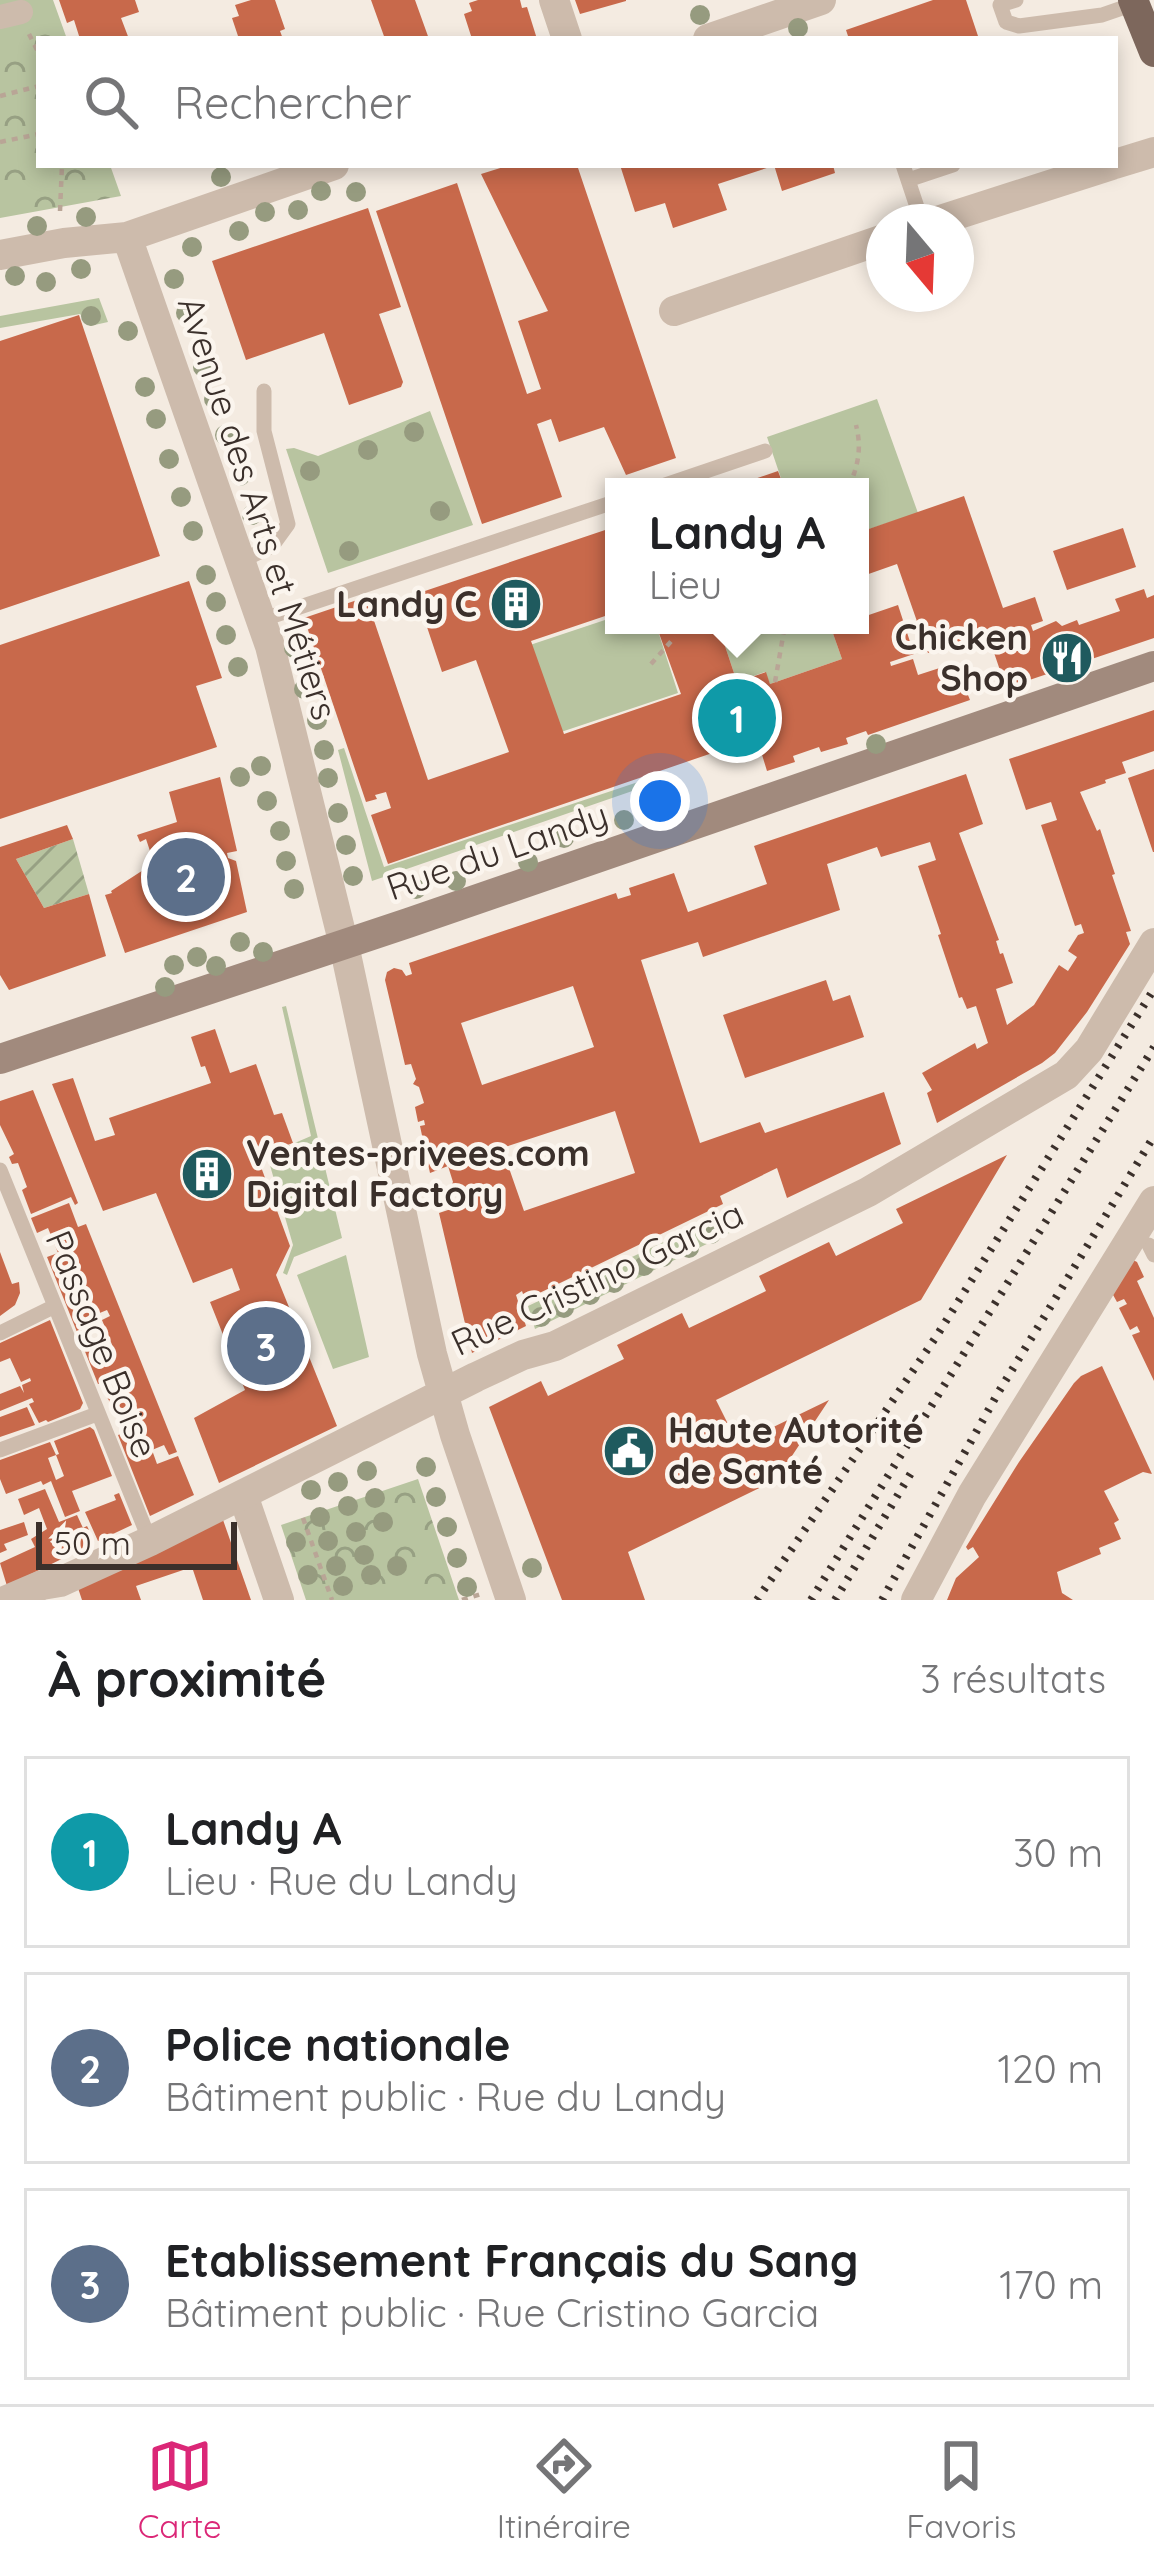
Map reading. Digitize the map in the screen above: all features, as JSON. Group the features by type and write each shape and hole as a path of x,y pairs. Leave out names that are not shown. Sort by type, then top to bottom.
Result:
{"main road":[{"path":"1134,2 1154,52"},
{"name":"Rue du Landy","path":"0,1058 1154,667"}],"street":[{"path":"554,0 566,36"},
{"path":"717,36 821,0"},
{"path":"1118,163 1154,152"},
{"path":"0,255 127,237 325,168"},
{"path":"974,209 1104,168"},
{"name":"Avenue des Arts et Métiers","path":"127,237 270,646 344,945 442,1394 496,1597"},
{"path":"674,310 866,245"},
{"name":"Rue Cristino Garcia","path":"7,1600 42,1585 63,1591 150,1541 442,1394 523,1354 555,1346 868,1192 1066,1075 1089,1050 1154,943"},
{"path":"916,1600 972,1495 1154,1201"},
{"path":"243,1496 279,1600"}],"lane":[{"path":"1016,0 1000,5 1006,22 1018,26 1102,15 1134,2"},
{"path":"916,204 905,173 935,168"},
{"path":"241,561 272,546 288,524 264,431 264,391"},
{"path":"686,478 765,452"},
{"path":"261,620 605,505"},
{"name":"Passage Boise","path":"0,1170 150,1541"},
{"path":"0,1333 53,1307"},
{"path":"0,1450 97,1414"}],"path":[{"path":"0,96 36,87"},
{"path":"0,142 36,135"},
{"path":"60,211 62,168"},
{"path":"853,478 860,462 856,425"},
{"path":"775,682 783,634"},
{"path":"651,664 675,638"},
{"path":"303,1518 332,1600"},
{"path":"462,1600 496,1597"}],"green space":[{"path":"0,0 53,0 66,36 36,36 36,168 111,168 121,196 0,218"},
{"path":"99,298 108,322 90,326 80,314 0,328 0,316"},
{"path":"877,399 918,513 869,529 869,478 781,478 767,437"},
{"path":"430,411 473,525 328,573 286,449 318,456"},
{"path":"605,620 605,634 659,634 678,693 561,732 530,645"},
{"path":"721,634 833,634 842,659 770,684 765,672 737,682"},
{"path":"344,748 384,867 665,773 667,779 372,881 338,750"},
{"path":"73,839 89,894 44,908 16,859"},
{"path":"286,1006 342,1238 294,1257 287,1275 283,1273 293,1245 267,1155 311,1136 282,1007"},
{"path":"723,1214 731,1232 535,1329 528,1306"},
{"path":"346,1255 369,1357 333,1369 297,1275"},
{"path":"418,1479 459,1600 306,1600 281,1525"}],"building":[{"path":"59,0 135,0 139,12 121,18 128,36 79,36 74,20 67,23"},
{"path":"275,0 285,29 280,31 282,36 238,36 232,18 239,16 235,5"},
{"path":"371,0 415,0 428,36 384,36"},
{"path":"520,0 536,36 471,36 464,14 472,11 469,3"},
{"path":"575,0 626,0 626,1 580,14"},
{"path":"933,0 966,0 978,36 848,36 846,30"},
{"path":"500,168 578,168 676,458 626,475 604,427 559,442 551,419 537,424 562,497 482,524 376,211 457,183 527,394 541,389 518,321 548,311 481,174"},
{"path":"621,168 767,168 718,184 727,210 673,228 665,203 635,212"},
{"path":"775,168 834,168 835,173 782,191"},
{"path":"368,208 401,307 379,314 403,382 401,387 349,405 324,333 246,360 212,261"},
{"path":"79,315 160,556 0,610 0,341"},
{"path":"964,496 1003,608 1035,597 1043,621 1031,625 1033,631 1056,621 1062,626 1077,620 1079,625 1120,611 1115,599 1144,589 1147,598 1154,595 1154,638 1006,688 987,632 928,653 897,564 869,574 869,529"},
{"path":"1123,528 1136,567 1067,590 1053,551"},
{"path":"605,530 605,616 531,641 564,734 681,694 659,634 721,634 737,682 766,672 770,684 842,659 833,634 869,634 869,615 898,605 914,654 890,662 891,666 913,659 918,675 955,663 970,700 846,738 848,744 793,756 795,762 767,771 759,745 764,743 762,736 388,864 371,815 391,808 386,792 366,802 304,618 366,597 428,780 509,752 476,660 442,672 416,594"},
{"path":"189,581 222,678 196,686 217,747 0,819 0,645"},
{"path":"1154,710 1154,751 1122,762 1126,773 1080,792 1097,831 1100,829 1115,874 1131,931 1126,932 1130,944 1055,1053 937,1123 927,1093 932,1090 922,1073 975,1043 977,1049 988,1043 976,1006 967,1009 959,998 918,866 936,860 930,842 881,857 877,847 827,864 840,910 703,957 698,942 641,960 700,1143 760,1122 765,1133 884,1092 901,1144 787,1198 777,1168 720,1196 723,1204 525,1300 522,1291 516,1295 526,1326 472,1353 439,1213 460,1206 450,1187 448,1166 430,1173 420,1126 425,1125 424,1120 418,1122 415,1107 424,1103 419,1087 413,1084 411,1064 405,1065 387,972 394,968 406,976 412,974 409,963 616,893 618,899 631,895 629,888 674,873 688,912 767,884 754,846 966,774 983,824 959,833 1013,983 996,989 1007,1025 1034,1005 1059,965 1068,971 1077,957 1068,951 1084,933 1081,924 1075,926 1041,825 1057,820 1051,802 1026,810 1009,759","holes":["573,986 594,1047 482,1085 461,1023","615,1111 635,1173 524,1211 502,1148"]},
{"path":"1154,769 1154,852 1153,852 1128,778"},
{"path":"220,777 237,851 227,853 228,858 236,861 247,912 125,953 105,895 154,863 146,839 140,842 137,835 177,822 169,792"},
{"path":"67,825 73,839 16,859 44,908 89,894 106,956 9,990 0,975 0,847"},
{"path":"826,980 833,1001 850,995 864,1037 745,1078 723,1015"},
{"path":"215,1029 230,1073 256,1064 274,1115 282,1113 293,1143 257,1156 290,1246 276,1275 337,1426 219,1483 194,1418 245,1390 210,1302 240,1290 232,1268 193,1283 156,1193 103,1211 52,1084 73,1078 95,1141 115,1135 109,1118 211,1083 191,1037"},
{"path":"33,1090 78,1203 71,1197 31,1214 22,1190 27,1187 18,1163 12,1164 9,1157 14,1154 0,1125 0,1101"},
{"path":"1007,1155 921,1300 716,1400 738,1444 829,1400 776,1480 628,1552 645,1600 562,1600 489,1407 541,1381 548,1396 624,1359 617,1345 682,1313 689,1328 766,1291 759,1276 829,1242 836,1256 903,1223 896,1209"},
{"path":"69,1203 78,1227 86,1224 177,1452 169,1455 164,1445 152,1450 157,1464 178,1456 194,1495 150,1516 118,1435 144,1425 134,1400 130,1402 134,1413 119,1419 107,1397 130,1389 123,1373 98,1384 82,1344 99,1337 104,1351 113,1347 102,1320 110,1316 107,1310 85,1319 88,1325 81,1328 84,1335 79,1337 47,1257 58,1253 48,1228 37,1233 31,1218"},
{"path":"0,1252 12,1284 19,1282 20,1293 15,1305 0,1316"},
{"path":"1133,1260 1144,1277 1137,1281 1154,1318 1154,1381 1132,1335 1140,1332 1137,1326 1130,1330 1119,1308 1127,1304 1124,1299 1117,1302 1112,1293"},
{"path":"50,1320 83,1403 80,1409 39,1423 29,1404 32,1398 0,1411 0,1394 20,1386 24,1393 22,1385 31,1381 21,1382 10,1358 0,1362 0,1343"},
{"path":"1102,1366 1152,1474 1143,1472 1104,1491 1119,1520 1114,1523 1121,1539 1099,1548 1101,1554 1057,1572 1062,1593 1073,1600 947,1600 956,1578 979,1557 973,1547 966,1547 1019,1462 1074,1383"},
{"path":"27,1407 35,1425 0,1437 0,1417"},
{"path":"90,1427 112,1476 72,1491 80,1511 65,1517 51,1481 6,1494 0,1460 50,1442 56,1455 54,1441","holes":["56,1455 64,1476 56,1480 48,1458"]},
{"path":"45,1489 59,1522 77,1515 94,1543 7,1586 0,1563 35,1547 31,1539 47,1529 39,1508 24,1515 18,1499"},
{"path":"119,1493 132,1525 98,1541 85,1512 116,1500 114,1495"},
{"path":"222,1517 251,1600 203,1600 192,1567 136,1586 141,1600 82,1600 78,1588"},
{"path":"24,1522 28,1535 4,1544 7,1550 0,1553 0,1530"}],"railway":[{"path":"757,1600 936,1337 1154,989"},
{"path":"811,1600 1154,1047"},
{"path":"882,1600 998,1393 1154,1136"},
{"path":"835,1600 914,1468"}],"place":[{"name":"Landy C","path":"516,604"},
{"name":"Chicken Shop","path":"1067,658"},
{"name":"Landy A","path":"737,718"},
{"name":"Police nationale","path":"186,877"},
{"name":"Ventes-privees.com Digital Factory","path":"207,1174"},
{"name":"Etablissement Français du Sang","path":"266,1346"},
{"name":"Haute Autorité de Santé","path":"629,1451"}]}
